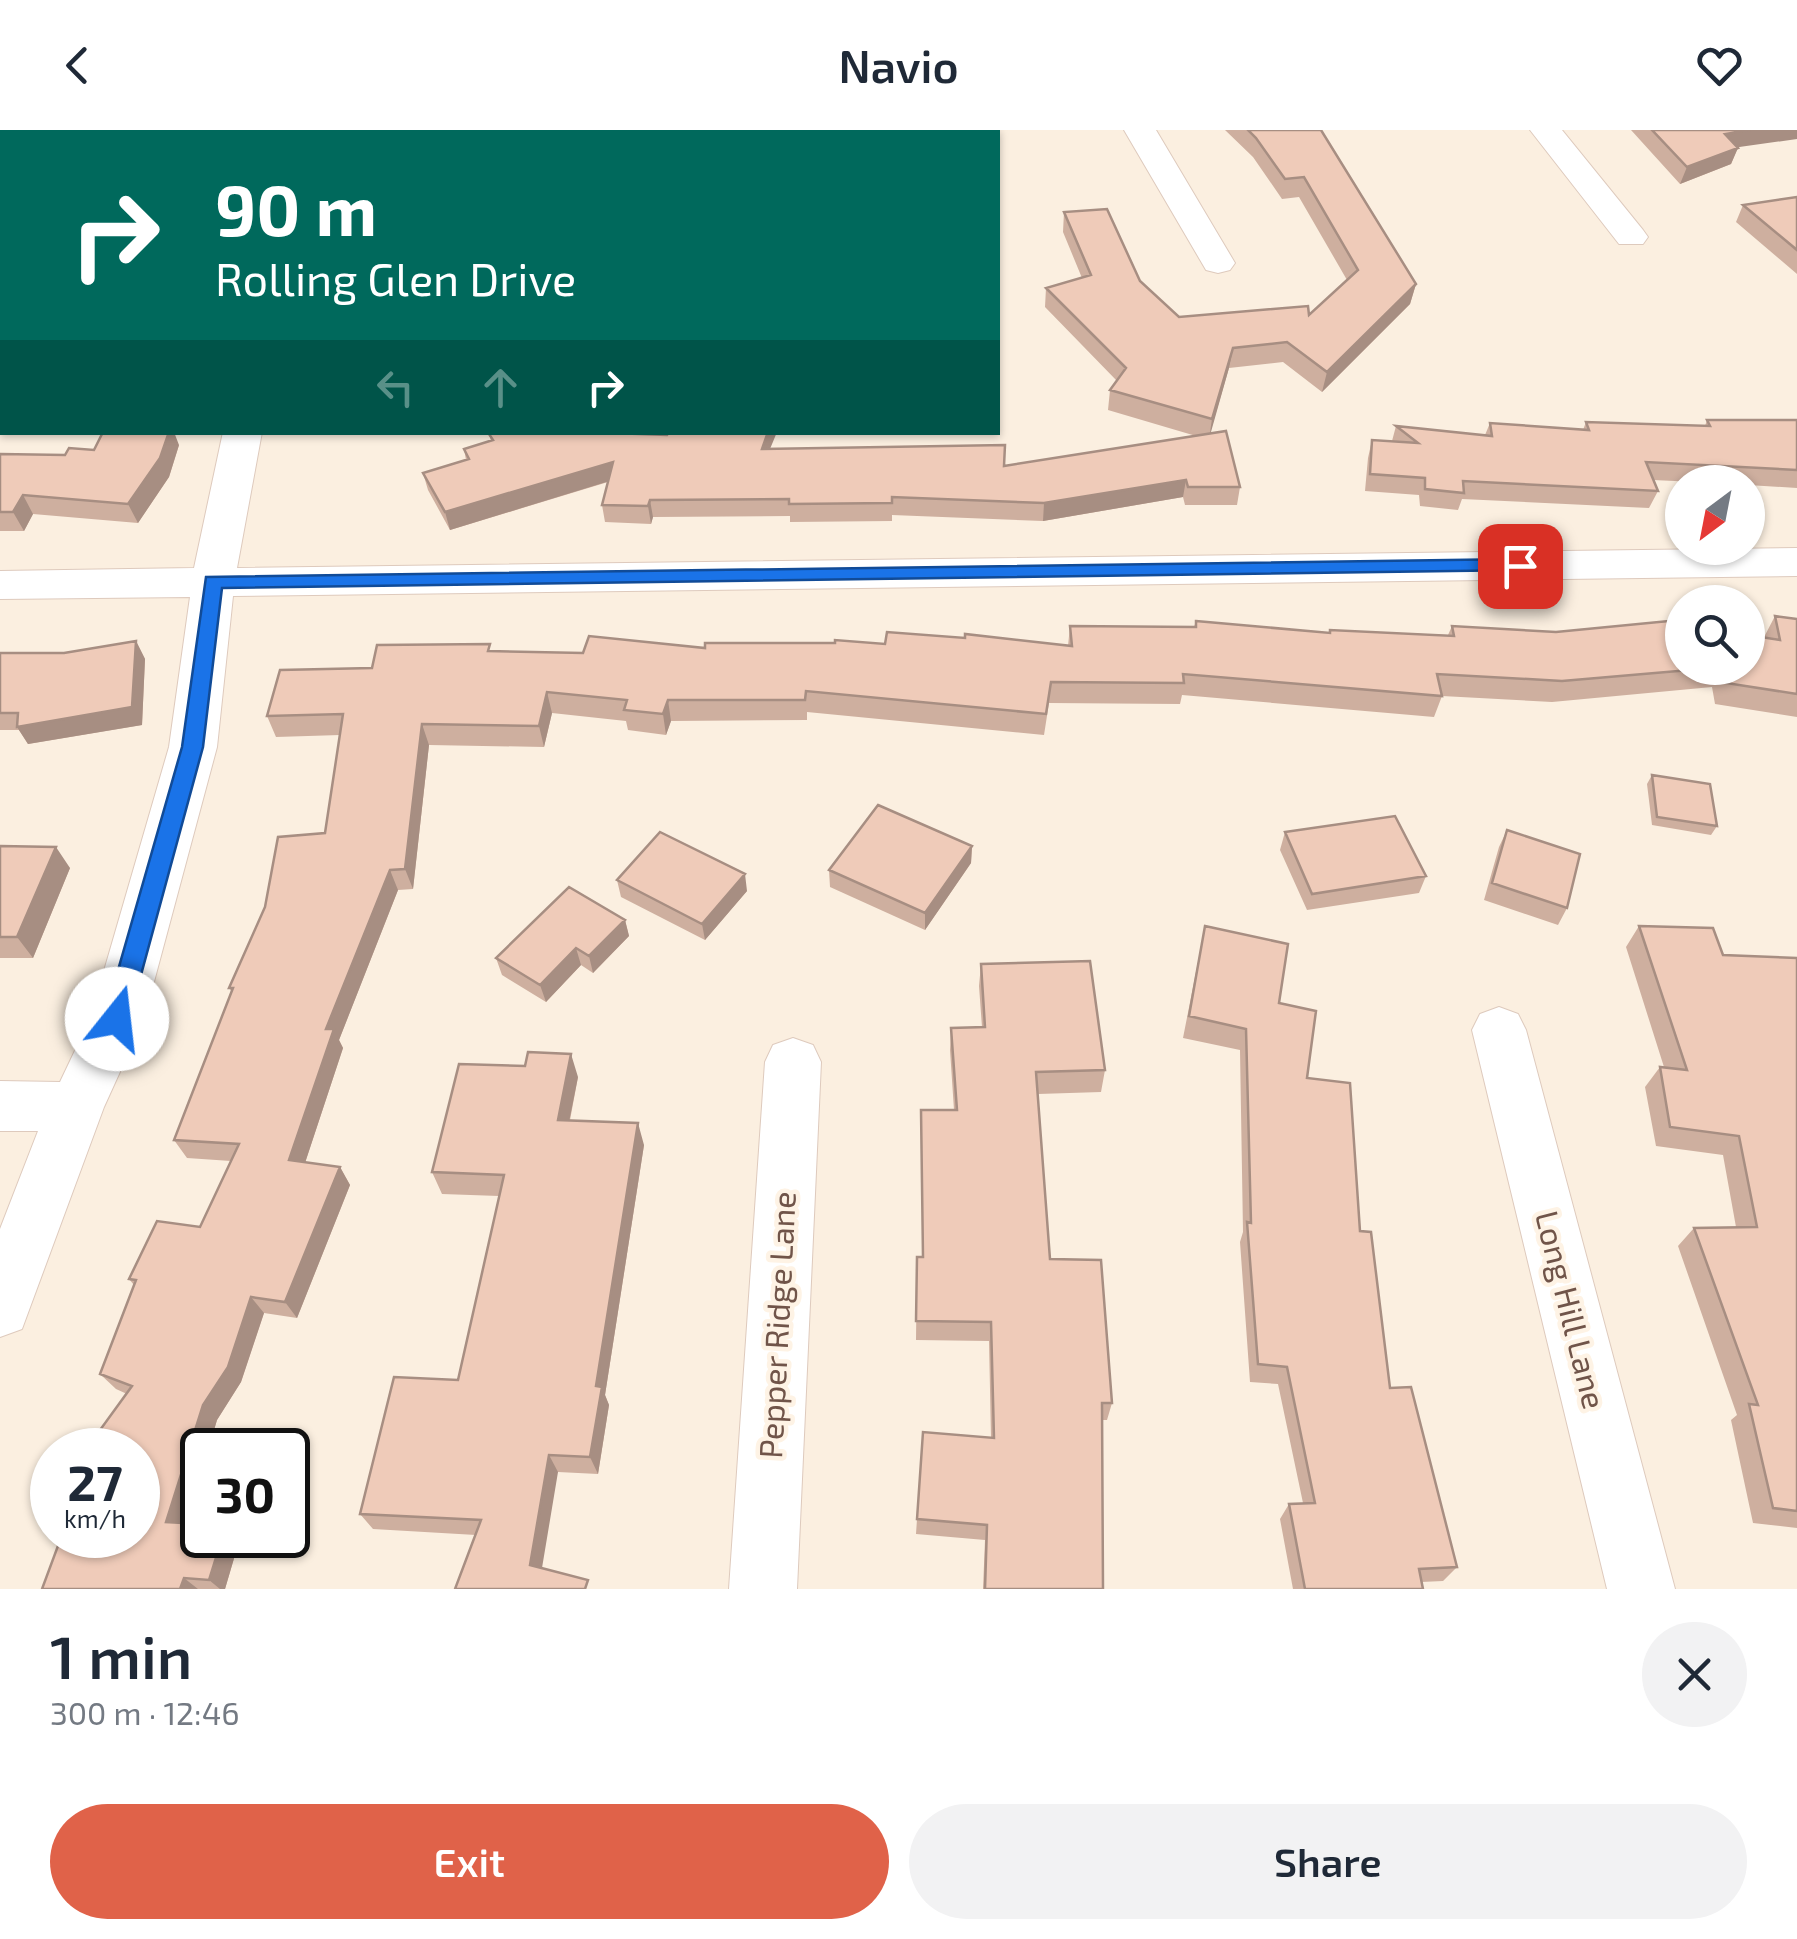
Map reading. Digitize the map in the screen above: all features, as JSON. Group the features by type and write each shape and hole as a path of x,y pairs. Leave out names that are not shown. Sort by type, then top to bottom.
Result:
{"street":[{"path":"1140,130 1218,264"},
{"path":"1546,130 1632,237"},
{"path":"0,1308 76,1107 117,1019 193,747 213,582 242,435"},
{"path":"0,585 1797,562"},
{"name":"Long Hill Lane","path":"1499,1030 1641,1589"},
{"name":"Pepper Ridge Lane","path":"764,1589 793,1062"},
{"path":"0,1106 76,1107"}],"building":[{"path":"1248,130 1321,130 1416,284 1327,372 1287,342 1233,348 1212,419 1110,390 1126,368 1046,288 1091,275 1064,212 1107,209 1140,281 1179,317 1308,306 1309,315 1358,270 1304,177 1285,179"},
{"path":"1652,130 1750,130 1725,134 1738,148 1687,167"},
{"path":"1797,197 1797,250 1743,205"},
{"path":"1707,420 1797,420 1797,470 1765,468 1765,465 1646,462 1658,491 1463,481 1464,493 1425,489 1425,478 1370,474 1372,440 1418,443 1396,426 1492,436 1490,423 1589,430 1586,422 1710,426"},
{"path":"1226,431 1240,487 1188,487 1186,480 1044,503 892,497 892,503 789,504 789,499 650,500 648,506 602,505 613,462 445,512 423,473 469,459 464,449 493,440 490,435 767,435 762,449 1005,445 1004,466"},
{"path":"102,435 168,435 160,458 128,504 23,495 13,512 0,512 0,454 65,455 69,448 94,450"},
{"path":"1775,616 1797,619 1797,694 1739,685 1765,685 1765,638 1780,640"},
{"path":"1196,621 1330,633 1454,636 1452,626 1556,632 1665,621 1665,672 1562,681 1437,674 1442,696 1183,674 1184,683 1051,682 1046,714 806,691 805,700 668,700 663,714 624,710 627,700 547,692 539,726 422,724 405,869 390,870 326,1029 334,1029 289,1160 340,1167 285,1302 251,1297 228,1367 203,1405 196,1428 180,1428 180,1478 166,1522 180,1523 180,1558 216,1558 209,1580 184,1578 180,1589 42,1589 53,1558 160,1558 160,1428 101,1428 132,1386 100,1374 136,1280 129,1279 157,1221 200,1227 239,1144 174,1140 233,988 229,988 265,907 278,837 325,833 343,714 267,716 280,670 372,668 377,645 490,644 488,651 583,653 589,636 705,648 705,643 835,640 885,644 887,632 965,638 965,634 1072,646 1070,626 1196,627"},
{"path":"136,641 132,707 17,727 18,713 0,713 0,653 64,653"},
{"path":"1652,775 1710,784 1717,826 1657,817"},
{"path":"878,805 972,846 925,913 829,870"},
{"path":"1395,816 1426,876 1312,894 1285,832"},
{"path":"1507,830 1580,854 1567,908 1492,883"},
{"path":"660,832 745,874 702,924 617,880"},
{"path":"0,846 56,847 17,937 0,937"},
{"path":"569,887 625,920 589,956 576,948 540,985 496,958"},
{"path":"1205,926 1288,944 1279,1003 1316,1011 1307,1078 1350,1083 1360,1231 1371,1232 1390,1388 1411,1387 1457,1567 1419,1569 1423,1589 1305,1589 1289,1504 1315,1503 1287,1367 1258,1364 1247,1222 1251,1223 1246,1029 1189,1016"},
{"path":"1639,926 1713,928 1723,955 1797,958 1797,1511 1773,1508 1749,1404 1758,1405 1694,1228 1757,1227 1739,1136 1670,1127 1660,1067 1687,1070"},
{"path":"1090,961 1105,1070 1036,1072 1050,1259 1101,1260 1112,1403 1102,1403 1103,1589 985,1589 987,1525 917,1519 923,1432 994,1438 991,1322 916,1321 917,1257 923,1257 921,1110 957,1110 951,1028 985,1027 981,964"},
{"path":"528,1052 571,1054 558,1120 638,1123 596,1386 602,1387 590,1457 549,1455 530,1565 588,1580 585,1589 455,1589 481,1520 360,1514 394,1377 458,1380 504,1175 432,1172 459,1064 525,1066"}],"route":[{"path":"117,1019 193,747 213,582 1520,566"}]}
